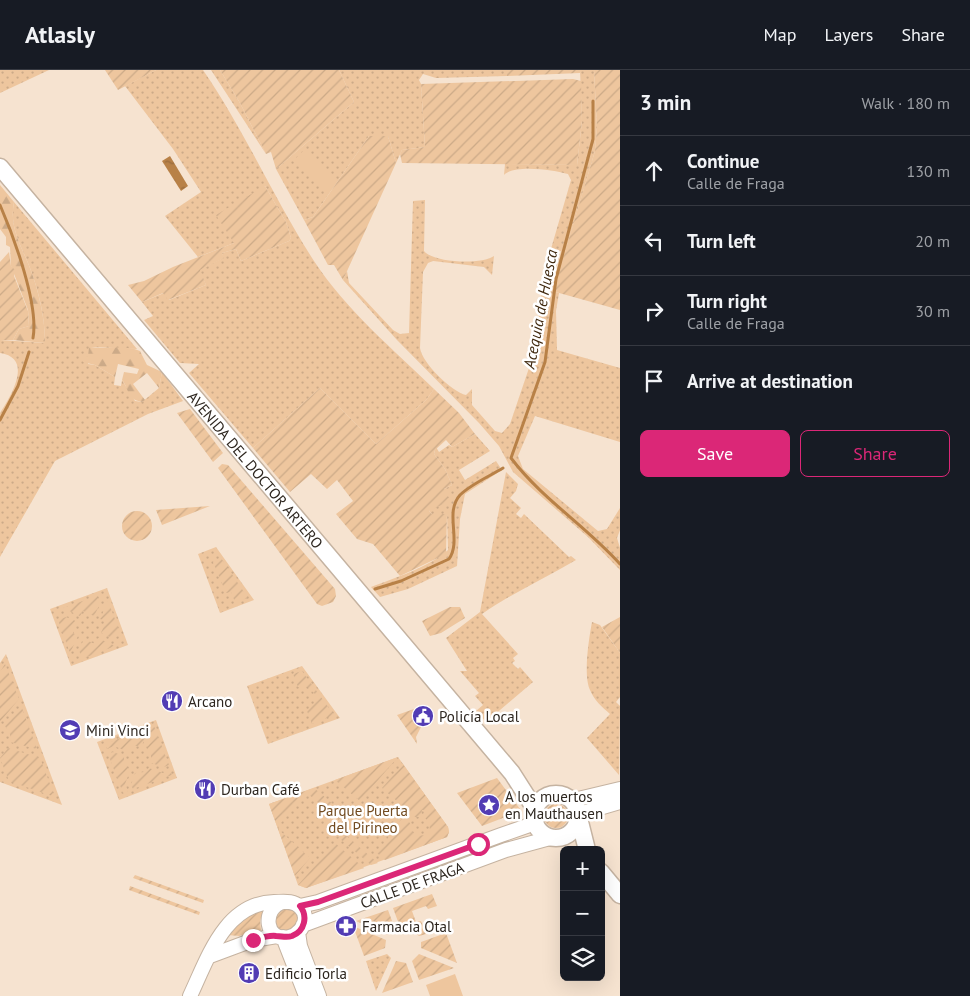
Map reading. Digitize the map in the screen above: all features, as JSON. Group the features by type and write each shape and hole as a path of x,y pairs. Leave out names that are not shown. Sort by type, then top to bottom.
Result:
{"main road":[{"name":"AVENIDA DEL DOCTOR ARTERO","path":"0,167 512,773 534,815"},
{"name":"AVENIDA DEL DOCTOR ARTERO","path":"512,773 550,794"},
{"path":"569,798 578,799 620,789"},
{"path":"574,846 543,834 534,815 544,798 550,794 564,795 578,808 586,846"},
{"path":"579,816 620,802"},
{"name":"CALLE DE FRAGA","path":"300,906 318,902 527,826 534,815"},
{"path":"557,838 575,830 579,816"},
{"name":"CALLE DE FRAGA","path":"300,929 506,850 557,838"},
{"path":"605,877 620,895"},
{"path":"283,902 271,909 268,920 270,929 280,936 306,996"},
{"path":"190,996 227,925 244,909 261,903 283,902 300,906 305,916 300,929 300,946 318,996"},
{"path":"210,956 253,940 280,936 300,929"}],"green space":[{"path":"0,70 49,70 0,93"},
{"path":"105,70 156,70 118,90"},
{"path":"156,70 203,70 232,117 299,237 327,279 355,312 434,389 426,400 376,444 320,388 253,448 189,373 199,364 180,363 144,320 153,316 142,302 164,293 169,300 206,285 199,270 223,258 222,253 236,249 241,261 289,241 291,238 286,222 265,186 234,243 198,257 165,216 201,192 173,149 125,86"},
{"path":"211,70 220,70 240,103 266,154"},
{"path":"220,70 339,70 354,102 276,169 271,152 266,154 240,103"},
{"path":"339,70 507,70 507,76 436,78 423,74 419,80 421,84 425,147 402,150 396,163 388,136 369,136 313,217 304,220 276,169 354,102"},
{"path":"507,70 580,70 580,73 507,76"},
{"path":"580,70 594,70 597,127 595,151 565,253 560,251 552,291 559,293 556,311 557,350 620,368 620,442 535,416 518,456 523,469 598,531 607,529 620,508 620,530 617,538 620,548 620,570 588,537 513,472 499,446 479,423 397,340 343,280 347,271 349,283 393,330 400,334 409,333 413,201 425,200 424,251 429,255 447,260 469,262 488,259 494,256 492,275 484,267 433,261 428,263 423,272 420,348 426,361 446,383 466,395 472,389 472,405 495,431 502,433 510,424 529,368 538,325 544,273 571,180 568,174 534,169 516,170 504,175 505,164 577,165 582,121"},
{"path":"594,70 620,70 620,310 552,291 561,251 565,252 595,151 597,127"},
{"path":"573,79 581,81 582,121 577,165 402,163 400,154 402,150 425,147 421,84"},
{"path":"369,136 388,136 396,163 343,280 334,265 328,265 304,220 313,217"},
{"path":"305,149 338,180 326,192 293,161"},
{"path":"0,185 14,202 14,228 39,296 43,315 45,343 13,340 19,329 29,326 28,310 11,266 10,247 6,245 6,237 0,229"},
{"path":"265,186 286,222 291,238 289,241 241,261 236,249 222,253 224,258 200,270 206,285 168,300 163,293 142,302 128,285 144,281 173,267 234,243 216,215"},
{"path":"14,202 137,349 91,347 88,364 95,365 115,377 114,385 121,386 122,380 135,401 142,402 159,388 162,372 183,401 148,414 55,461 0,557 0,413 14,388 18,370 16,362 10,356 0,353 0,340 45,343 43,314 39,295 14,228"},
{"path":"9,252 11,266 15,270 14,276 28,311 29,326 19,329 13,340 0,340 0,262"},
{"path":"122,347 140,351 147,365 162,372 159,388 147,373 133,384 145,400 142,402 133,399 122,380 124,372 137,374 139,369 118,364 115,377 95,365 83,362 82,358 88,356 89,348"},
{"path":"320,388 376,444 426,400 434,389 459,413 475,434 452,447 446,440 435,450 434,454 445,469 452,485 444,489 450,501 429,511 432,514 447,514 446,554 400,576 373,544 357,539 336,514 353,501 337,480 327,489 311,474 290,492 253,448"},
{"path":"190,409 223,453 213,462 177,413"},
{"path":"475,434 490,451 459,470 465,480 496,461 502,470 465,494 460,519 457,566 408,589 380,597 371,587 422,567 448,550 447,514 432,514 429,511 444,489 452,485 445,469 434,454 436,447 439,452 449,445 452,447"},
{"path":"222,464 228,465 335,589 336,596 333,602 322,606 317,604 218,468"},
{"path":"506,472 518,484 516,491 510,498 521,508 516,514 521,518 524,514 569,557 571,556 576,560 505,599 482,614 518,654 513,658 515,661 512,663 518,669 520,667 533,682 486,722 476,711 483,705 475,696 479,693 460,671 467,671 446,638 480,612"},
{"path":"210,506 162,525 156,510"},
{"path":"137,511 148,515 152,526 148,537 137,541 126,537 122,526 126,515"},
{"path":"216,547 254,600 220,613 198,554"},
{"path":"221,558 248,598 235,602 231,592 226,593 213,562"},
{"path":"107,588 128,645 71,666 50,609"},
{"path":"97,596 100,604 94,616 83,611 80,616 63,608"},
{"path":"108,601 121,635 112,638 101,633 106,621 100,619"},
{"path":"450,607 460,607 465,618 441,633 430,636 422,621"},
{"path":"66,617 78,622 73,633 78,636 70,653 58,620"},
{"path":"620,617 620,653 602,627"},
{"path":"592,622 600,625 620,653 620,697 616,702 620,706 619,775 587,738 610,714 594,697 588,683 587,656"},
{"path":"98,638 115,646 82,659 79,650 84,639 95,644"},
{"path":"6,654 62,805 0,782 0,663"},
{"path":"5,664 19,699 0,722 0,672"},
{"path":"302,666 340,718 268,744 247,686"},
{"path":"302,671 334,715 312,724 307,711 314,704 315,694 308,687 298,687 293,674"},
{"path":"22,708 37,749 10,742 10,734 5,726"},
{"path":"414,709 421,727 416,737 417,744 397,715"},
{"path":"156,720 177,778 119,800 97,742"},
{"path":"154,726 169,765 164,767 151,763 151,755 147,749 152,735 149,728"},
{"path":"144,729 146,734 142,746 133,746 126,751 114,746 107,749 105,744"},
{"path":"8,748 40,758 55,797 9,781 0,758"},
{"path":"113,752 124,756 124,763 130,771 125,784 128,791 123,793 108,754"},
{"name":"Parque Puerta del Pirineo","path":"398,757 448,827 447,837 306,888 298,885 269,804"},
{"path":"398,757 360,801 335,780"},
{"path":"403,764 448,827 449,832 447,837 385,860 377,853 403,817 410,823 411,831 417,836 425,835 430,830 429,822 425,818 428,813 427,810 422,810 421,817 415,817 382,788"},
{"path":"149,768 163,773 170,770 172,775 133,789 131,785 135,773 144,772"},
{"path":"497,778 520,809 516,813 482,826 457,793"},
{"path":"314,788 347,816 341,822 307,793 278,826 279,830 310,858 295,876 269,804"},
{"path":"556,804 564,808 568,816 564,824 556,828 548,824 544,816 548,808"},
{"path":"343,833 378,863 371,865 339,838"},
{"path":"335,843 364,868 306,888 298,885"},
{"path":"135,875 204,900 203,903 133,878"},
{"path":"130,886 200,912 199,915 129,890"},
{"path":"432,894 437,906 428,909 426,906 412,911 416,922 421,921 426,934 419,936 411,929 400,927 393,908"},
{"path":"264,908 260,921 261,930 239,936 228,935 241,920"},
{"path":"289,908 295,911 299,917 297,927 285,932 275,927 274,917 279,911"},
{"path":"388,910 395,929 388,935 356,921"},
{"path":"353,926 386,940 385,948 364,956"},
{"path":"446,933 457,963 421,948 421,942"},
{"path":"387,954 391,958 376,991 366,961"},
{"path":"419,954 454,968 419,980 412,961"},
{"path":"396,961 406,963 413,982 382,993"},
{"path":"455,974 463,996 430,996 426,985"}],"water":[{"path":"170,156 188,186 181,191 162,161"}],"waterway":[{"name":"Acequia de Huesca","path":"593,101 593,139 556,279 545,362 511,458 536,487 593,537 620,564"},
{"path":"0,205 18,252 29,290 34,324 33,338"},
{"path":"0,420 18,386 29,352"},
{"name":"Acequia de Huesca","path":"375,589 401,581 449,559 453,552 454,544 453,510 455,502 470,487 503,468"}],"place":[{"name":"Arcano","path":"172,701"},
{"name":"Policía Local","path":"423,716"},
{"name":"Mini Vinci","path":"70,730"},
{"name":"Durban Café","path":"205,789"},
{"name":"A los muertos en Mauthausen","path":"489,805"},
{"name":"Farmacia Otal","path":"346,926"},
{"name":"Edificio Torla","path":"249,973"}],"route":[{"path":"253,940 264,937 288,937 298,932 303,925 305,916 300,906 318,902 478,844"}]}
